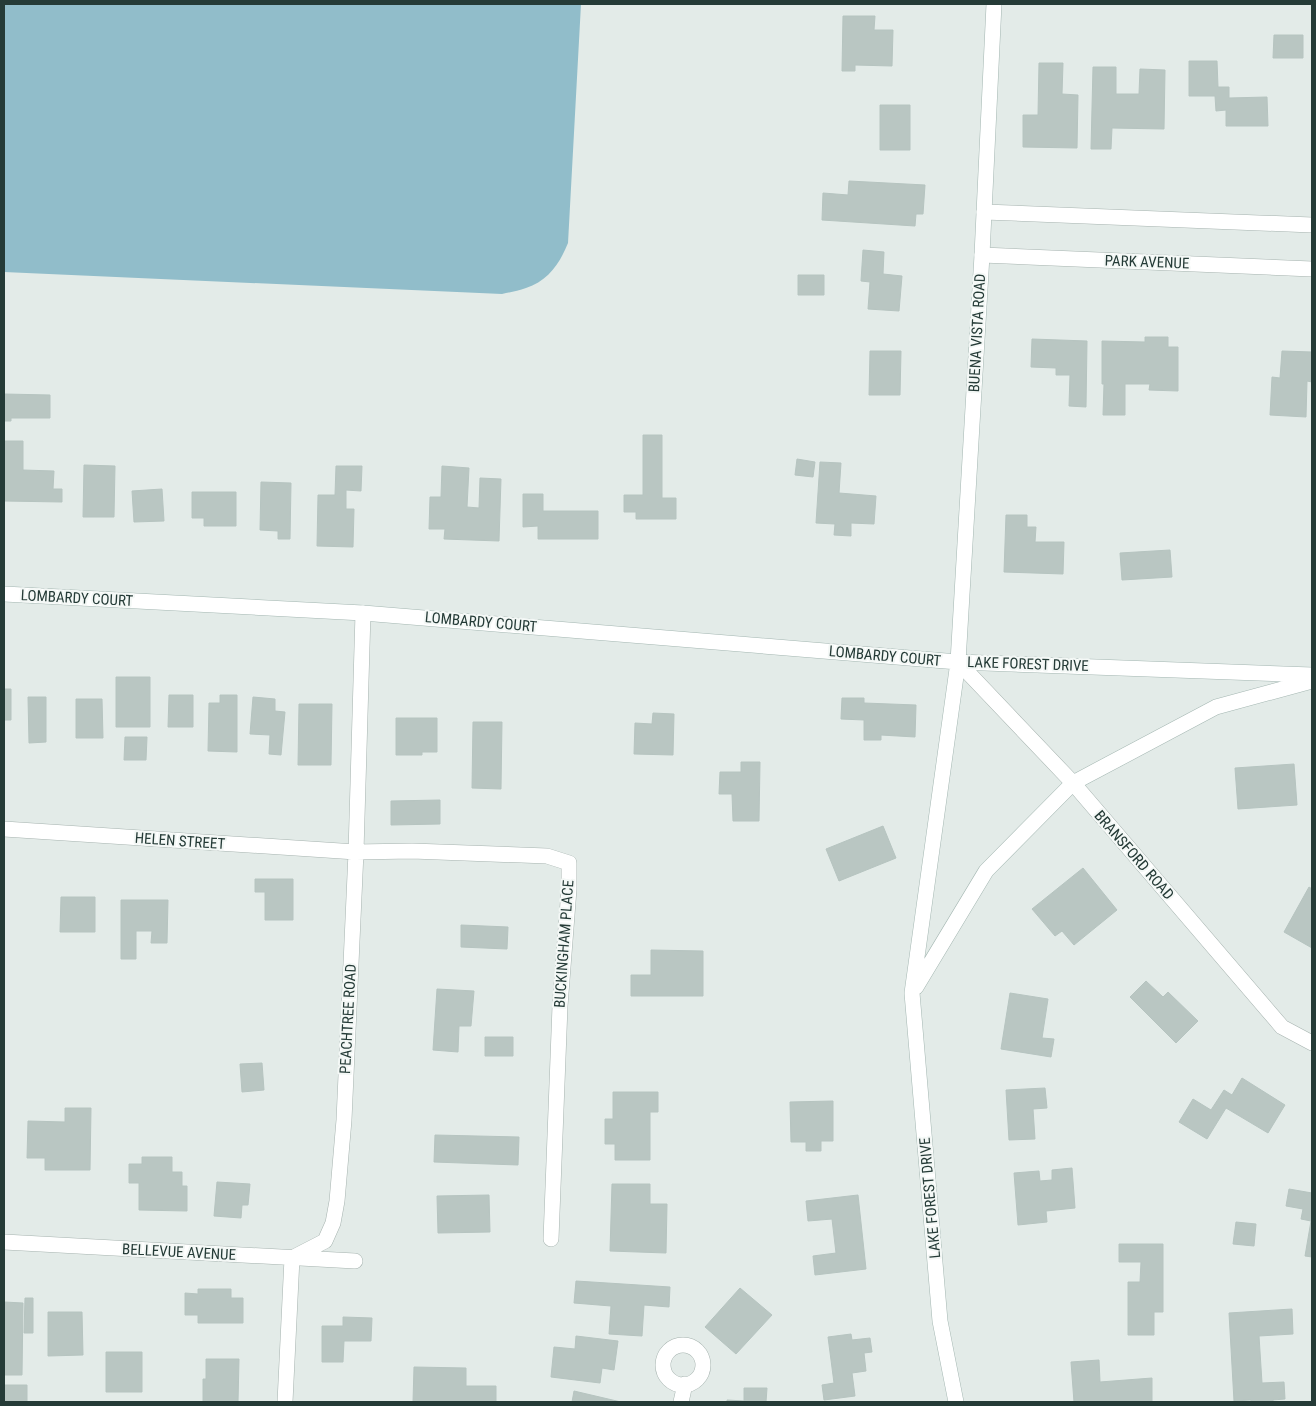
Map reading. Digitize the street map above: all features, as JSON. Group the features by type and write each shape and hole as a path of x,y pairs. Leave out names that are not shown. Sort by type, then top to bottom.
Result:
{"street":[{"name":"BUENA VISTA ROAD","path":"958,662 982,255 994,4"},
{"path":"984,212 1312,226"},
{"name":"PARK AVENUE","path":"982,255 1312,269"},
{"name":"LOMBARDY COURT","path":"4,594 363,613 958,662"},
{"name":"PEACHTREE ROAD","path":"292,1258 325,1241 333,1223 338,1200 344,1120 356,852 363,613"},
{"name":"LAKE FOREST DRIVE","path":"956,1402 940,1321 912,992 958,662 1312,675"},
{"name":"BRANSFORD ROAD","path":"958,662 1073,783 1282,1027 1312,1043"},
{"path":"912,992 986,871 1073,783 1216,707 1312,681"},
{"name":"HELEN STREET","path":"4,829 356,852"},
{"name":"BUCKINGHAM PLACE","path":"356,852 412,851 547,856 569,863 569,889 560,1006 551,1239"},
{"name":"BELLEVUE AVENUE","path":"4,1242 355,1261"},
{"path":"285,1402 292,1258"},
{"path":"681,1402 685,1384"}],"water":[{"path":"4,4 581,4 568,243 557,264 541,281 523,289 502,294 4,272"}],"building":[{"path":"843,16 875,16 874,30 893,30 892,66 855,65 855,71 842,71"},
{"path":"1274,35 1303,35 1303,58 1273,58"},
{"path":"1189,61 1217,61 1218,87 1229,87 1229,98 1267,97 1268,126 1226,126 1226,110 1216,111 1215,96 1189,96"},
{"path":"1039,63 1063,63 1062,94 1078,95 1077,148 1023,147 1023,115 1038,115"},
{"path":"1093,67 1116,67 1116,94 1139,94 1140,69 1165,70 1164,129 1112,128 1111,149 1091,149"},
{"path":"880,105 910,105 910,150 880,150"},
{"path":"849,181 925,185 923,214 916,214 915,226 822,220 823,193 848,195"},
{"path":"863,250 884,252 883,274 902,276 899,311 868,309 870,282 861,281"},
{"path":"798,275 824,275 824,295 798,295"},
{"path":"1145,337 1168,337 1168,347 1178,347 1178,391 1149,390 1150,384 1125,384 1125,415 1103,415 1102,341 1145,342"},
{"path":"1032,339 1087,341 1086,407 1069,406 1070,375 1056,375 1056,368 1031,367"},
{"path":"870,351 901,351 900,395 869,395"},
{"path":"1282,351 1312,352 1312,382 1307,381 1306,417 1270,415 1272,377 1280,378"},
{"path":"4,394 50,395 50,418 11,418 11,421 4,421"},
{"path":"643,435 662,435 662,498 676,498 676,519 636,519 636,512 624,512 624,495 643,495"},
{"path":"4,441 23,441 23,470 54,471 53,489 62,489 62,502 4,501"},
{"path":"797,459 815,462 813,477 795,475"},
{"path":"820,462 841,463 839,493 876,496 874,524 851,523 851,536 834,535 835,524 816,523"},
{"path":"84,465 115,466 114,517 83,517"},
{"path":"336,466 362,466 361,491 346,490 346,509 354,509 353,547 317,546 318,495 335,495"},
{"path":"442,466 469,468 467,507 479,508 480,478 501,479 499,541 444,539 445,529 429,529 430,497 441,497"},
{"path":"261,482 291,483 290,539 278,539 278,531 260,530"},
{"path":"162,489 164,521 134,522 132,491"},
{"path":"192,492 236,492 236,526 204,526 204,518 192,518"},
{"path":"523,494 543,494 543,511 598,511 598,539 538,539 538,526 523,527"},
{"path":"1006,515 1027,515 1027,527 1036,527 1035,542 1064,542 1063,574 1004,572"},
{"path":"1170,550 1172,577 1122,580 1120,553"},
{"path":"116,677 150,677 150,727 116,727"},
{"path":"4,689 11,689 11,720 4,720"},
{"path":"169,695 193,695 193,727 168,727"},
{"path":"220,695 237,695 237,752 208,751 209,703 220,703"},
{"path":"28,697 46,697 46,742 29,743"},
{"path":"253,697 275,699 275,711 285,712 281,755 269,754 270,735 250,734"},
{"path":"842,698 864,698 864,703 916,705 915,737 881,735 881,740 864,740 864,720 841,719"},
{"path":"76,699 102,699 103,738 76,738"},
{"path":"299,704 332,704 331,765 298,765"},
{"path":"653,713 674,714 673,755 634,754 635,723 652,724"},
{"path":"396,718 437,718 437,752 422,752 422,755 396,755"},
{"path":"473,722 502,722 501,789 472,788"},
{"path":"125,737 147,737 146,760 124,760"},
{"path":"741,762 760,762 759,821 733,821 732,794 719,794 720,772 741,772"},
{"path":"1294,764 1297,805 1238,809 1235,768"},
{"path":"440,800 440,824 391,825 391,801"},
{"path":"883,826 896,858 839,881 826,849"},
{"path":"1083,868 1117,910 1074,945 1062,931 1055,936 1032,909"},
{"path":"255,879 293,879 293,920 265,920 265,892 255,892"},
{"path":"1309,887 1312,889 1312,948 1284,932"},
{"path":"61,897 95,897 95,932 60,932"},
{"path":"121,900 168,900 167,943 151,943 152,931 136,931 136,959 121,959"},
{"path":"461,925 508,927 507,949 461,947"},
{"path":"651,950 703,951 703,996 631,996 631,975 651,975"},
{"path":"1146,981 1163,997 1168,992 1198,1021 1176,1043 1130,997"},
{"path":"437,989 474,991 471,1026 459,1026 458,1052 433,1050"},
{"path":"1010,993 1048,999 1042,1038 1054,1039 1051,1057 1001,1049"},
{"path":"485,1037 513,1037 513,1056 485,1056"},
{"path":"262,1063 264,1090 242,1092 240,1064"},
{"path":"1242,1078 1285,1105 1268,1133 1226,1108 1207,1139 1179,1122 1193,1099 1211,1110 1224,1090 1232,1095"},
{"path":"1045,1088 1047,1108 1033,1109 1035,1139 1009,1140 1006,1090"},
{"path":"613,1092 658,1092 658,1112 650,1112 650,1160 615,1160 615,1144 605,1144 605,1119 613,1119"},
{"path":"833,1101 833,1141 821,1141 821,1151 806,1151 806,1142 791,1142 790,1102"},
{"path":"65,1108 91,1108 90,1170 45,1170 45,1158 27,1158 28,1121 65,1122"},
{"path":"435,1135 519,1137 518,1165 434,1162"},
{"path":"142,1157 172,1157 172,1172 182,1172 182,1186 187,1186 187,1211 139,1210 139,1183 129,1183 129,1164 142,1164"},
{"path":"1072,1168 1075,1208 1046,1211 1047,1222 1018,1225 1014,1173 1039,1171 1040,1181 1052,1180 1052,1170"},
{"path":"217,1182 250,1184 248,1205 242,1205 241,1218 214,1216"},
{"path":"612,1184 650,1184 650,1204 667,1204 666,1253 610,1251"},
{"path":"1289,1189 1312,1193 1312,1257 1305,1256 1311,1221 1301,1219 1303,1209 1286,1206"},
{"path":"489,1195 490,1232 438,1233 437,1196"},
{"path":"858,1195 866,1269 815,1275 813,1256 836,1253 832,1219 808,1221 806,1201"},
{"path":"1236,1222 1256,1224 1254,1246 1233,1244"},
{"path":"1119,1244 1163,1244 1163,1312 1154,1312 1154,1335 1128,1335 1128,1282 1140,1282 1141,1262 1119,1262"},
{"path":"576,1281 670,1287 669,1307 644,1305 642,1336 609,1334 611,1306 574,1303"},
{"path":"740,1288 772,1315 736,1354 705,1327"},
{"path":"198,1289 231,1289 231,1298 243,1298 243,1323 198,1323 198,1315 185,1315 185,1293 198,1294"},
{"path":"25,1298 33,1298 33,1333 24,1333"},
{"path":"4,1302 23,1303 22,1375 4,1375"},
{"path":"1292,1309 1293,1334 1259,1336 1262,1383 1284,1382 1285,1399 1273,1400 1273,1402 1234,1401 1229,1313"},
{"path":"48,1312 82,1312 83,1355 48,1356"},
{"path":"343,1317 372,1318 371,1341 344,1341 343,1362 322,1362 322,1326 343,1326"},
{"path":"851,1334 852,1340 870,1338 872,1352 864,1353 866,1371 852,1373 855,1396 824,1400 822,1385 834,1383 828,1337"},
{"path":"576,1336 618,1341 614,1370 602,1368 600,1383 551,1377 554,1347 575,1349"},
{"path":"106,1352 142,1352 142,1392 106,1392"},
{"path":"206,1359 239,1359 238,1402 203,1402 203,1379 206,1379"},
{"path":"1099,1360 1100,1382 1152,1378 1152,1402 1074,1402 1071,1362"},
{"path":"414,1367 466,1368 466,1386 496,1386 496,1402 413,1402"},
{"path":"4,1385 27,1385 27,1402 4,1402"},
{"path":"744,1388 767,1388 766,1402 727,1402 727,1400 744,1401"},
{"path":"574,1391 621,1402 572,1402"}]}
